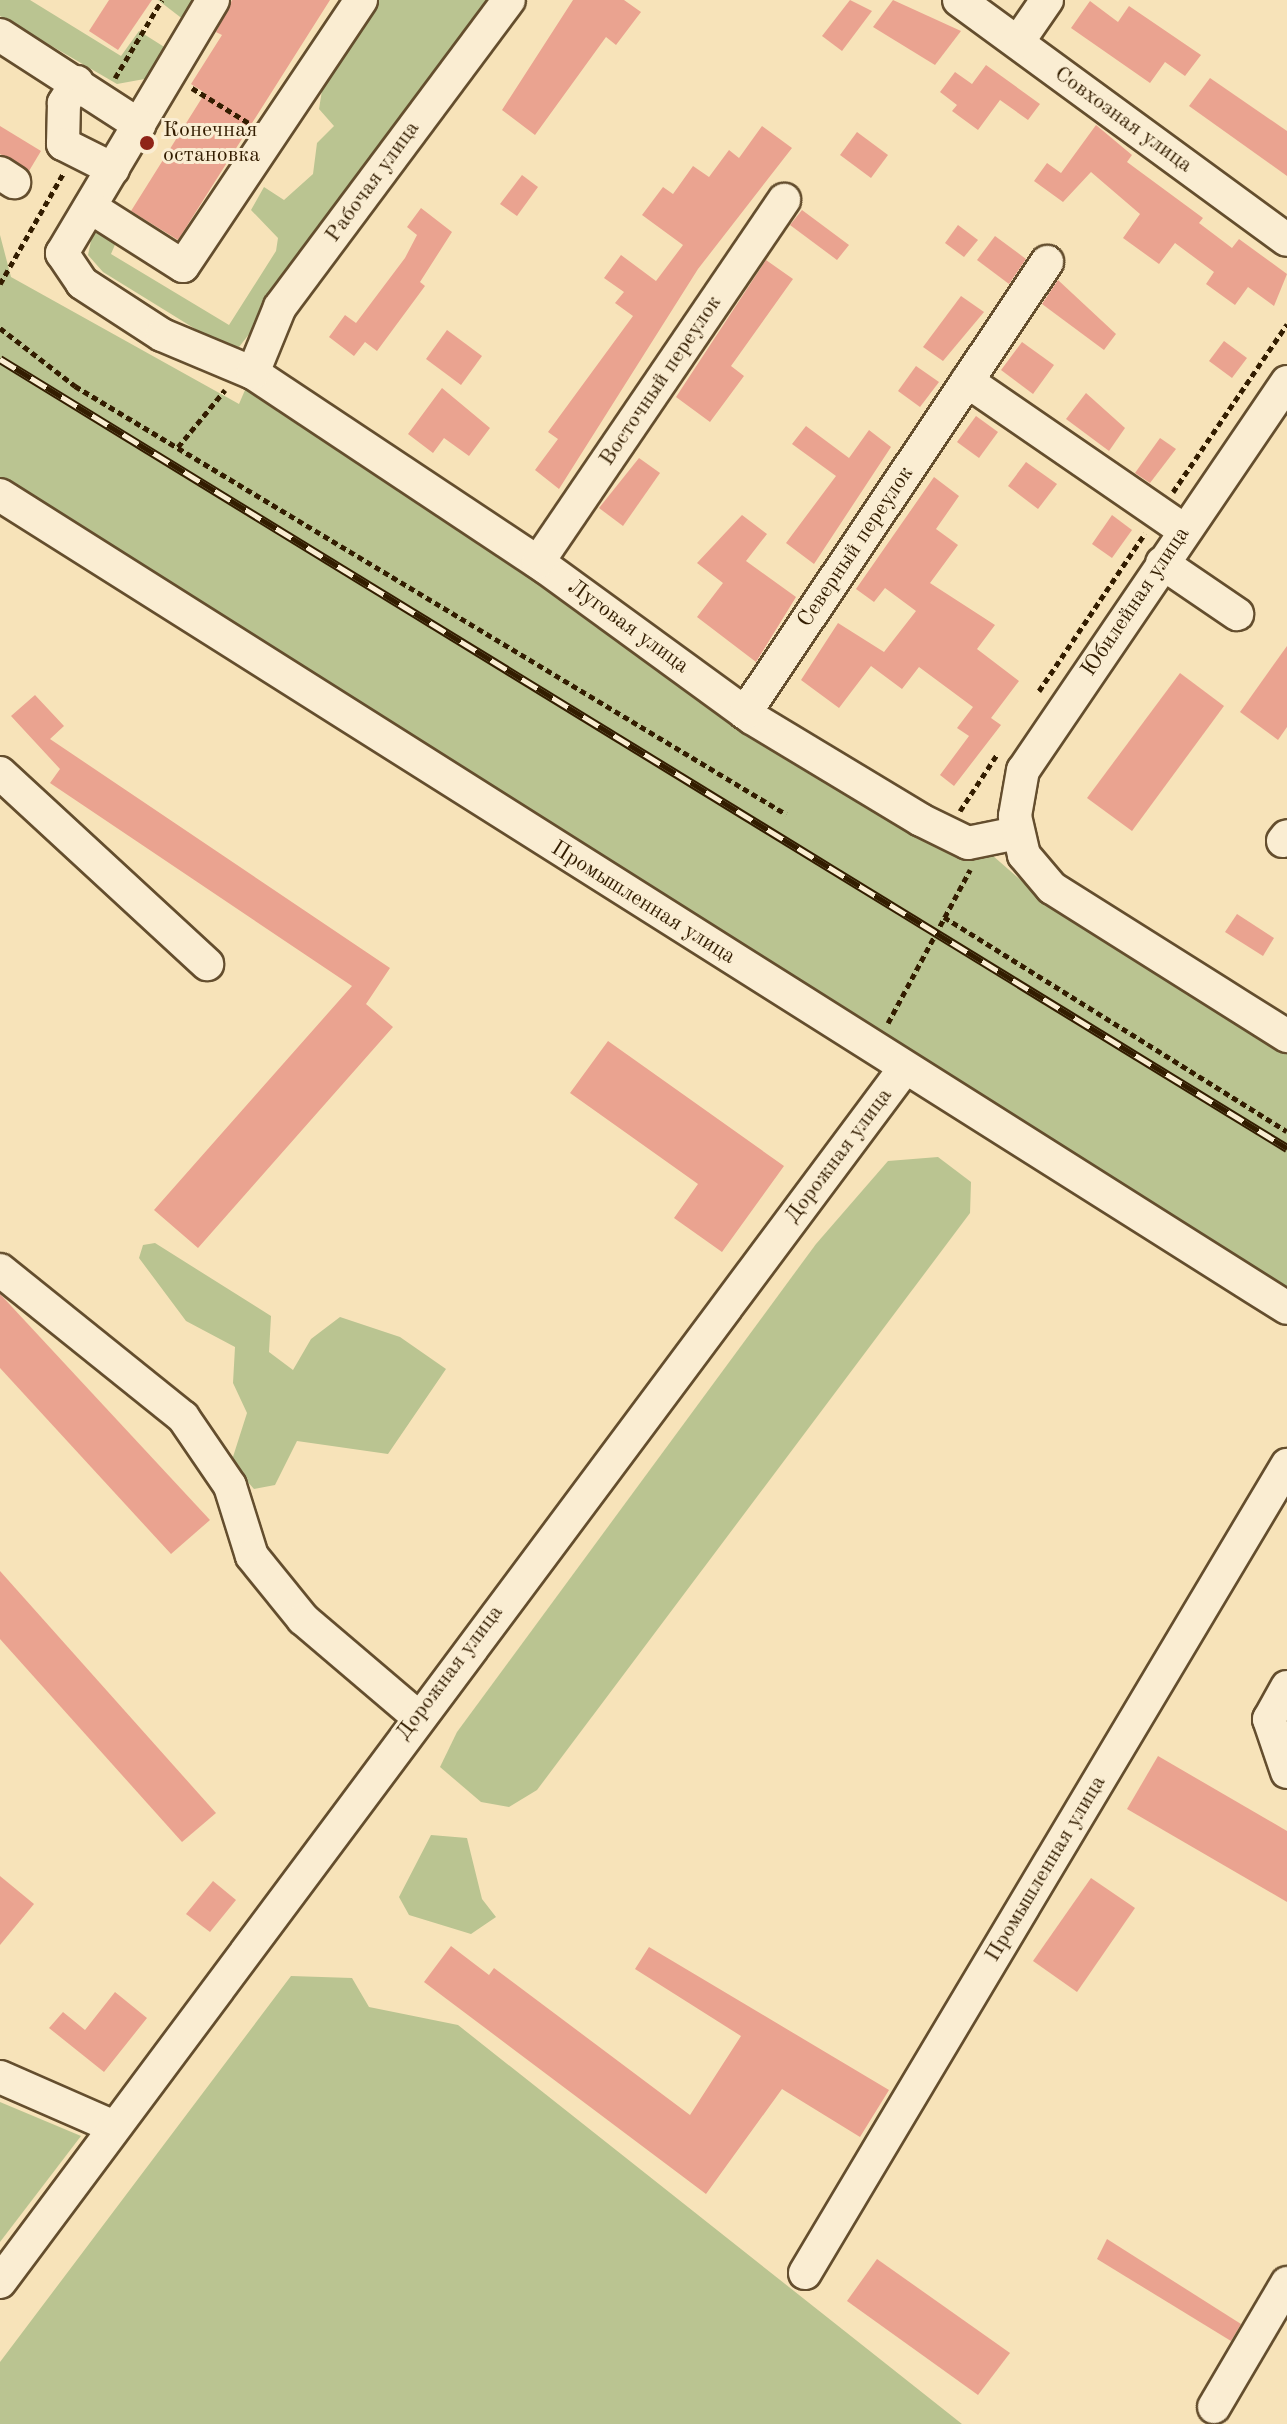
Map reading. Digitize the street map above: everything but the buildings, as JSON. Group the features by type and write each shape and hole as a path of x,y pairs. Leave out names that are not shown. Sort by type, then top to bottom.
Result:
{"street":[{"path":"213,0 90,207 183,266 361,0"},
{"name":"Рабочая улица","path":"245,370 280,307 509,0"},
{"name":"Совхозная улица","path":"959,0 1287,240"},
{"path":"1018,42 1047,0"},
{"path":"0,35 139,125"},
{"path":"89,91 59,126 63,144 75,154 113,169"},
{"name":"Восточный переулок","path":"538,562 784,200"},
{"name":"Луговая улица","path":"90,207 62,253 82,283 162,335 245,370 538,562 745,713 946,832 968,843 1017,833"},
{"name":"Северный переулок","path":"745,713 1047,262"},
{"path":"967,381 1171,521"},
{"name":"Юбилейная улица","path":"1017,833 1023,770 1162,563 1171,521 1287,382"},
{"name":"Промышленная улица","path":"0,495 904,1069 1287,1308"},
{"path":"1162,563 1237,614"},
{"path":"0,773 207,964"},
{"path":"1017,833 1035,873 1052,888 1287,1036"},
{"name":"Дорожная улица","path":"0,2282 110,2125 904,1069"},
{"path":"0,1270 183,1417 230,1486 252,1556 303,1619 417,1716"},
{"name":"Промышленная улица","path":"805,2273 1287,1465"},
{"path":"1287,1687 1269,1719 1287,1772"},
{"path":"0,2077 110,2125"},
{"path":"1214,2407 1287,2283"}],"path":[{"path":"89,91 162,0"},
{"path":"180,81 270,136"},
{"path":"0,284 75,154"},
{"path":"1033,701 1171,521 1287,324"},
{"path":"0,328 75,386 786,814"},
{"path":"178,447 218,406 245,370"},
{"path":"946,832 1007,740"},
{"path":"874,1049 976,858"},
{"path":"944,917 1287,1131"}],"green space":[{"path":"0,0 30,0 121,56 139,31 169,50 150,78 117,84 0,16"},
{"path":"158,0 197,0 184,20"},
{"path":"379,0 509,0 239,347 218,343 103,272 88,255 94,227 120,233 111,254 229,325 276,251 278,238 251,210 264,187 284,200 313,174 317,143 334,126 319,109 323,84"},
{"path":"0,235 11,277 239,404 248,383 984,848 1039,896 1287,1050 1287,1292 0,483"},
{"path":"938,1157 971,1182 970,1213 537,1790 509,1807 481,1802 440,1767 457,1732 816,1244 888,1161"},
{"path":"155,1243 271,1316 269,1352 293,1370 311,1339 340,1317 400,1337 446,1369 388,1454 297,1441 275,1485 254,1489 231,1463 247,1413 233,1383 235,1347 186,1321 139,1258 143,1245"},
{"path":"431,1835 467,1838 482,1899 496,1917 471,1934 409,1915 399,1897"},
{"path":"291,1976 352,1978 369,2007 458,2025 962,2424 0,2424 0,2362"},
{"path":"0,2102 81,2136 0,2242"}],"railway":[{"path":"0,359 1287,1148"}],"place":[{"name":"Конечная остановка","path":"147,143"}]}
